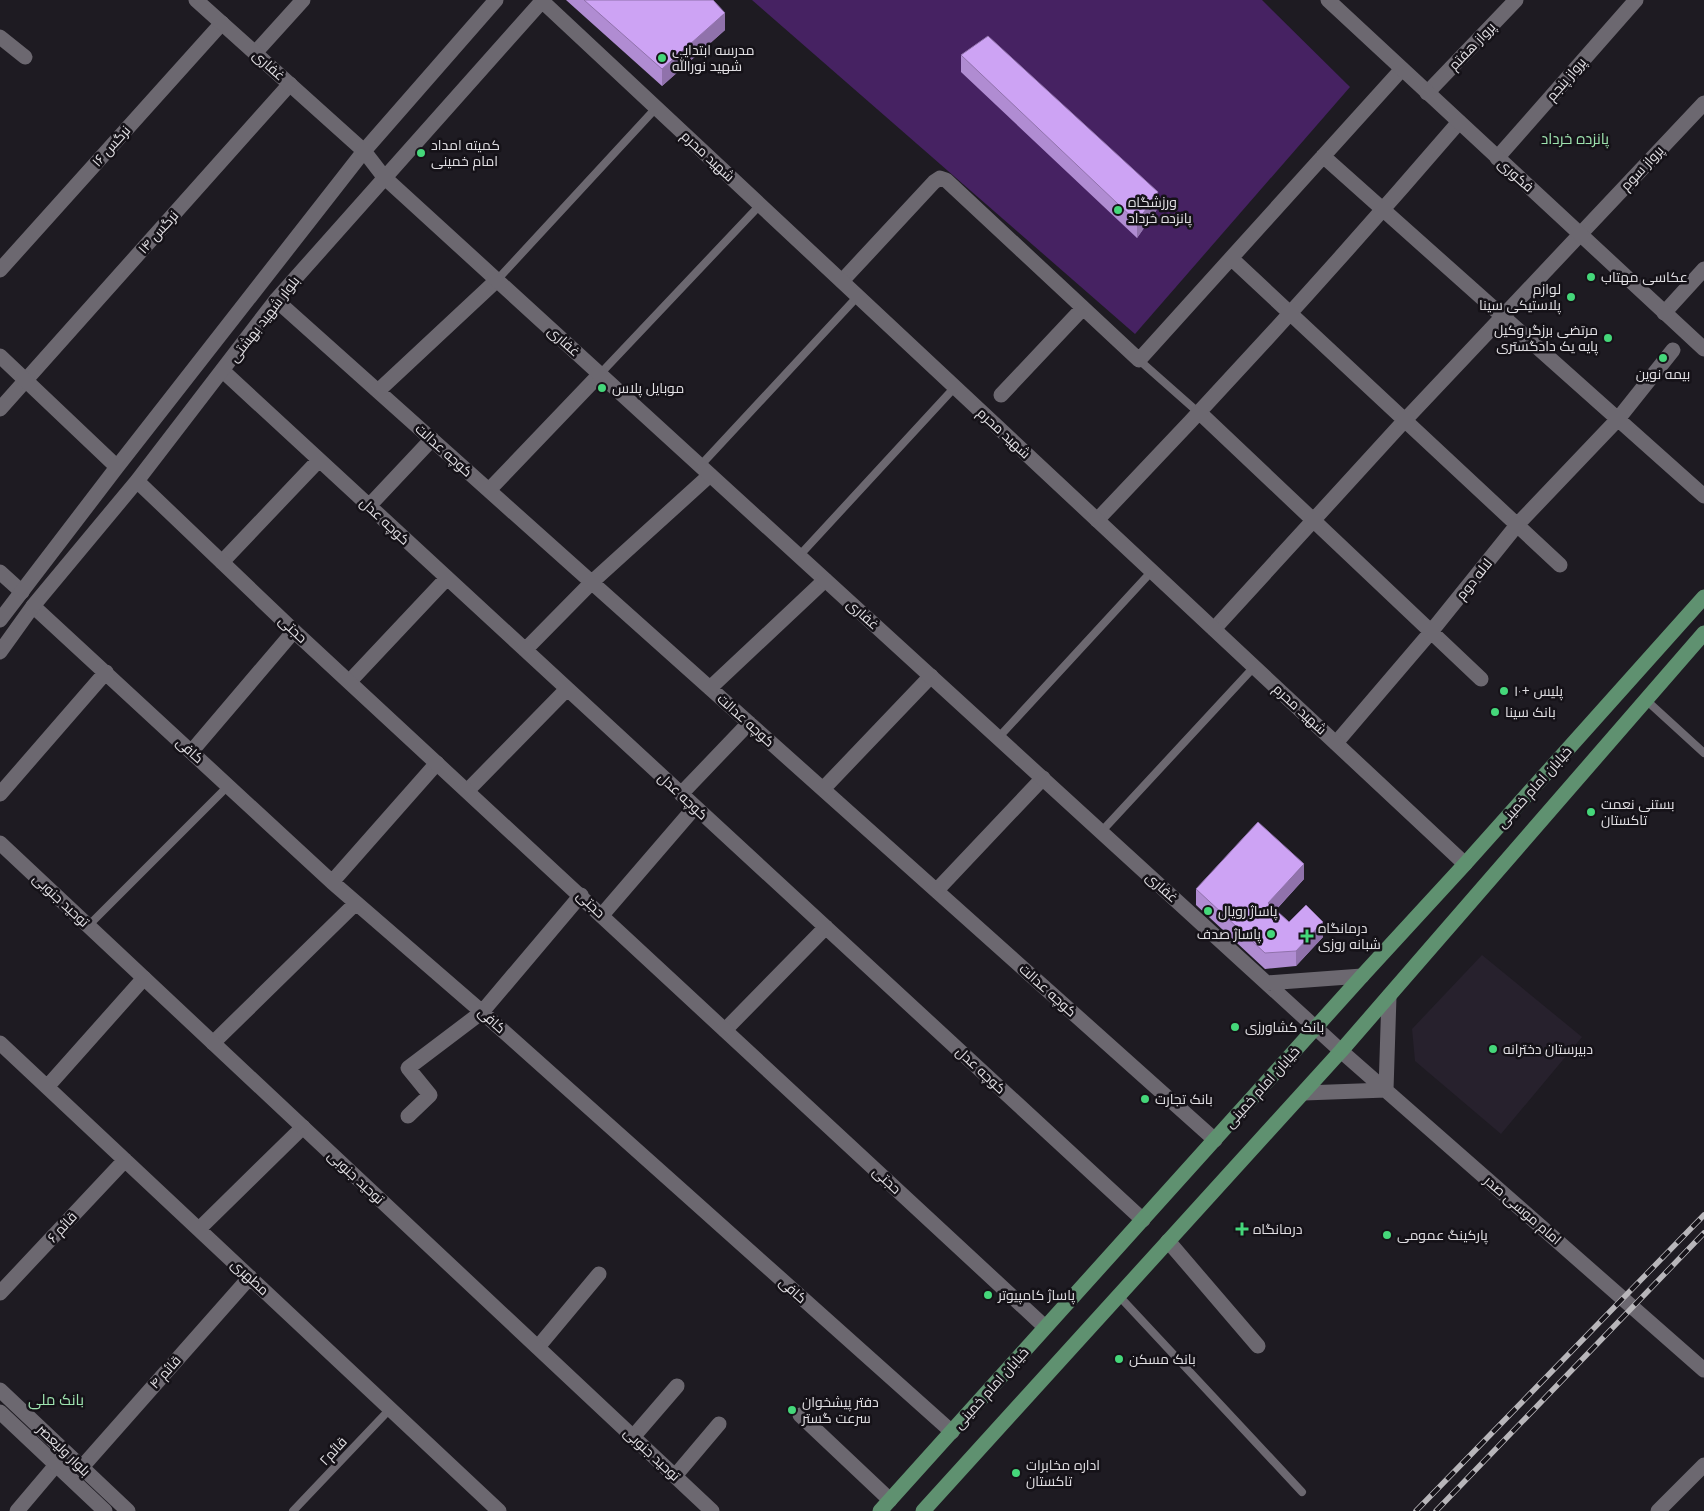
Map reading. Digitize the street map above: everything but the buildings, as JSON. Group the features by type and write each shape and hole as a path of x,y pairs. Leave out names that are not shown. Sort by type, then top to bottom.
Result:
{"main road":[{"name":"خیابان امام خمینی","path":"885,1506 1704,597"},
{"name":"خیابان امام خمینی","path":"923,1511 1342,1051 1704,634"}],"street":[{"name":"غفاری","path":"196,0 364,151 384,177 1342,1051"},
{"path":"254,53 303,0"},
{"name":"بلوار شهید بهشتی","path":"0,620 364,151 496,0"},
{"name":"فکوری","path":"1328,0 1704,349"},
{"name":"پرواز هفتم","path":"1427,93 1516,0"},
{"name":"پرواز پنجم","path":"1497,158 1636,0"},
{"name":"بلوار شهید بهشتی","path":"0,652 33,606 137,481 276,300 543,1"},
{"name":"شهید محرم","path":"543,1 1465,864"},
{"name":"نرگس ۱۶","path":"0,270 222,23"},
{"path":"0,37 25,57"},
{"path":"842,281 934,182 940,178 946,180 1139,360 1402,69"},
{"name":"نرگس ۱۴","path":"0,409 290,84"},
{"name":"پرواز سوم","path":"1214,629 1405,420 1704,103"},
{"path":"1097,520 1200,413 1384,210 1459,122"},
{"path":"1323,156 1704,496"},
{"path":"1231,258 1560,565"},
{"path":"1664,313 1704,270"},
{"path":"378,391 497,280"},
{"name":"کوچه عدالت","path":"276,300 1215,1140"},
{"path":"1001,395 1083,308"},
{"name":"لاله دوم","path":"1336,744 1518,525 1618,419 1673,350"},
{"path":"0,356 117,468"},
{"name":"کوچه عدل","path":"223,371 1143,1220"},
{"path":"489,490 600,374"},
{"path":"1200,413 1481,679"},
{"path":"369,506 432,439"},
{"path":"222,562 320,460"},
{"path":"525,650 705,470"},
{"name":"حجتی","path":"137,481 294,631 468,790 1045,1327"},
{"path":"0,572 22,592"},
{"path":"350,681 447,578"},
{"path":"710,688 825,580"},
{"name":"کافی","path":"33,606 332,882 482,1012 952,1432"},
{"path":"191,752 294,631"},
{"path":"0,794 106,672"},
{"path":"823,789 931,676"},
{"path":"468,790 567,689"},
{"path":"681,794 749,723"},
{"path":"332,882 437,763"},
{"path":"936,890 1042,778"},
{"path":"602,916 695,807"},
{"name":"توحید جنوبی","path":"0,843 712,1511"},
{"path":"408,1116 430,1095 408,1068 482,1012 581,895"},
{"path":"213,1043 356,903"},
{"path":"725,1030 826,927"},
{"path":"1267,983 1362,976"},
{"path":"47,1087 144,978"},
{"path":"1304,1093 1386,1090 1389,996"},
{"name":"مطهری","path":"0,1043 499,1511"},
{"name":"امام موسی صدر","path":"1342,1051 1704,1370"},
{"path":"199,1230 303,1127"},
{"name":"قائم ۶","path":"0,1293 125,1160"},
{"path":"1168,1241 1258,1346"},
{"path":"538,1347 599,1274"},
{"name":"قائم ۴","path":"82,1467 250,1277"},
{"path":"633,1437 677,1386"},
{"name":"بلوار ولیعصر","path":"0,1390 128,1511"},
{"path":"0,1412 105,1511"},
{"path":"800,1415 885,1506"},
{"path":"675,1476 719,1424"},
{"path":"17,1511 56,1465"},
{"path":"1658,1511 1704,1465"}],"lane":[{"path":"497,280 656,108"},
{"path":"600,374 760,205"},
{"path":"705,470 858,296"},
{"path":"1139,360 1200,413"},
{"path":"799,556 955,387"},
{"path":"998,738 1152,571"},
{"path":"1101,832 1254,667"},
{"path":"1646,700 1704,752"},
{"path":"88,926 229,785"},
{"path":"1119,1296 1302,1492"},
{"name":"قائم۲","path":"293,1511 390,1409"}],"shaded area":[{"name":"ورزشگاه پانزده خرداد","path":"752,0 1262,0 1350,87 1135,334"},
{"name":"دبیرستان دخترانه","path":"1482,955 1582,1037 1501,1134 1415,1061 1412,1029"}],"railway":[{"path":"1416,1511 1704,1215"},
{"path":"1436,1511 1704,1233"}],"place":[{"name":"مدرسه ابتدایی شهید نورالله","path":"662,58"},
{"name":"کمیته امداد امام خمینی","path":"421,153"},
{"name":"ورزشگاه پانزده خرداد","path":"1118,210"},
{"name":"عکاسی مهتاب","path":"1591,277"},
{"name":"لوازم پلاستیکی سینا","path":"1571,297"},
{"name":"مرتضی برزگر وکیل پایه یک دادگستری","path":"1608,338"},
{"name":"بیمه نوین","path":"1663,358"},
{"name":"موبایل پلاس","path":"602,388"},
{"name":"پلیس +۱۰","path":"1504,691"},
{"name":"بانک سینا","path":"1495,712"},
{"name":"بستنی نعمت تاکستان","path":"1591,812"},
{"name":"پاساژ رویال","path":"1208,911"},
{"name":"پاساژ صدف","path":"1271,934"},
{"name":"درمانگاه شبانه روزی","path":"1307,936"},
{"name":"بانک کشاورزی","path":"1235,1027"},
{"name":"دبیرستان دخترانه","path":"1493,1049"},
{"name":"بانک تجارت","path":"1145,1099"},
{"name":"درمانگاه","path":"1242,1229"},
{"name":"پارکینگ عمومی","path":"1387,1235"},
{"name":"پاساژ کامپیوتر","path":"988,1295"},
{"name":"بانک مسکن","path":"1119,1359"},
{"name":"دفتر پیشخوان سرعت گستر","path":"792,1410"},
{"name":"اداره مخابرات تاکستان","path":"1016,1473"}],"district":[{"name":"پانزده خرداد","path":"1575,139"},
{"name":"بانک ملی","path":"56,1400"}]}
